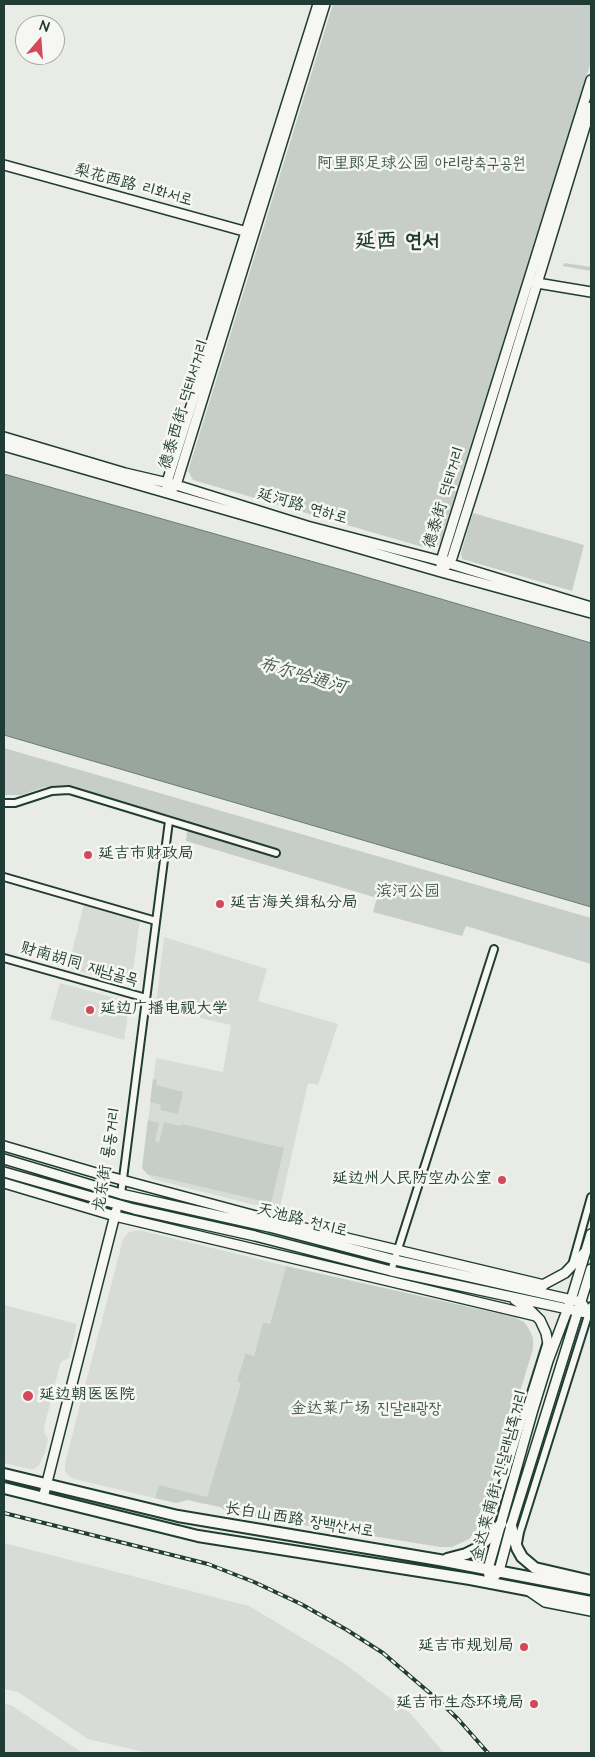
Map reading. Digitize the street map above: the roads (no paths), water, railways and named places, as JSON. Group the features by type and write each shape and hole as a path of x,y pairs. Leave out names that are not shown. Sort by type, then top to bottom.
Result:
{"main road":[{"name":"德泰西街 덕태서거리","path":"250,233 318,4"},
{"name":"德泰西街 덕태서거리","path":"168,494 250,233 325,4"},
{"name":"德泰街 덕태거리","path":"441,572 532,282 591,80"},
{"name":"德泰街 덕태거리","path":"532,282 591,107"},
{"name":"梨花西路 리화서로","path":"4,165 250,233"},
{"path":"532,282 591,292"},
{"name":"延河路 연하로","path":"4,437 125,473 171,483 307,526 445,562 591,607"},
{"name":"延河路 연하로","path":"4,446 441,572 591,613"},
{"name":"天池路 천지로","path":"4,1146 271,1220 544,1284"},
{"name":"天池路 천지로","path":"4,1159 121,1194 270,1227 395,1260 581,1302"},
{"name":"天池路 천지로","path":"4,1172 118,1205 254,1236 391,1271 577,1312 590,1311"},
{"path":"4,1184 115,1216 536,1316"},
{"name":"龙东街 룡동거리","path":"43,1498 121,1194"},
{"name":"金达莱南街 진달래남쪽거리","path":"490,1583 499,1571 506,1525 548,1361 591,1234"},
{"path":"254,1236 270,1253"},
{"path":"532,1290 565,1273 587,1249"},
{"name":"金达莱南街 진달래남쪽거리","path":"490,1583 488,1569 506,1525 591,1269"},
{"path":"505,1295 522,1304 541,1323 547,1341 548,1361"},
{"path":"581,1302 590,1311"},
{"name":"长白山西路 장백산서로","path":"4,1474 178,1516 440,1560 591,1589"},
{"name":"长白山西路 장백산서로","path":"4,1488 198,1536 437,1574 591,1602"},
{"path":"437,1574 440,1560 466,1554 506,1525 527,1564 535,1568 591,1581"},
{"name":"长白山西路 장백산서로","path":"529,1590 545,1602 591,1611"}],"street":[{"path":"4,802 15,802 62,789 69,790 276,853"},
{"name":"龙东街 룡동거리","path":"121,1194 169,821"},
{"path":"4,877 156,921"},
{"path":"391,1271 494,949"},
{"name":"财南胡同 재남골목","path":"4,958 146,998"},
{"path":"571,1267 591,1197"},
{"name":"金达莱南街 진달래남쪽거리","path":"517,1548 520,1532 590,1311"},
{"name":"金达莱南街 진달래남쪽거리","path":"484,1542 547,1341"}],"water":[{"name":"布尔哈通河","path":"4,474 591,643 591,907 4,735"}],"railway":[{"path":"4,1513 208,1564 254,1582 301,1604 383,1653 458,1719 488,1753"}],"place":[{"name":"延吉市财政局","path":"88,855"},
{"name":"延吉海关缉私分局","path":"220,904"},
{"name":"延边广播电视大学","path":"90,1010"},
{"name":"延边州人民防空办公室","path":"502,1180"},
{"name":"延边朝医医院","path":"28,1396"},
{"name":"延吉市规划局","path":"524,1647"},
{"name":"延吉市生态环境局","path":"534,1704"}],"district":[{"name":"延西 연서","path":"397,243"}],"park label":[{"name":"阿里郎足球公园 아리랑축구공원","path":"421,165"},
{"name":"滨河公园","path":"408,893"},
{"name":"金达莱广场 진달래광장","path":"366,1410"}]}
